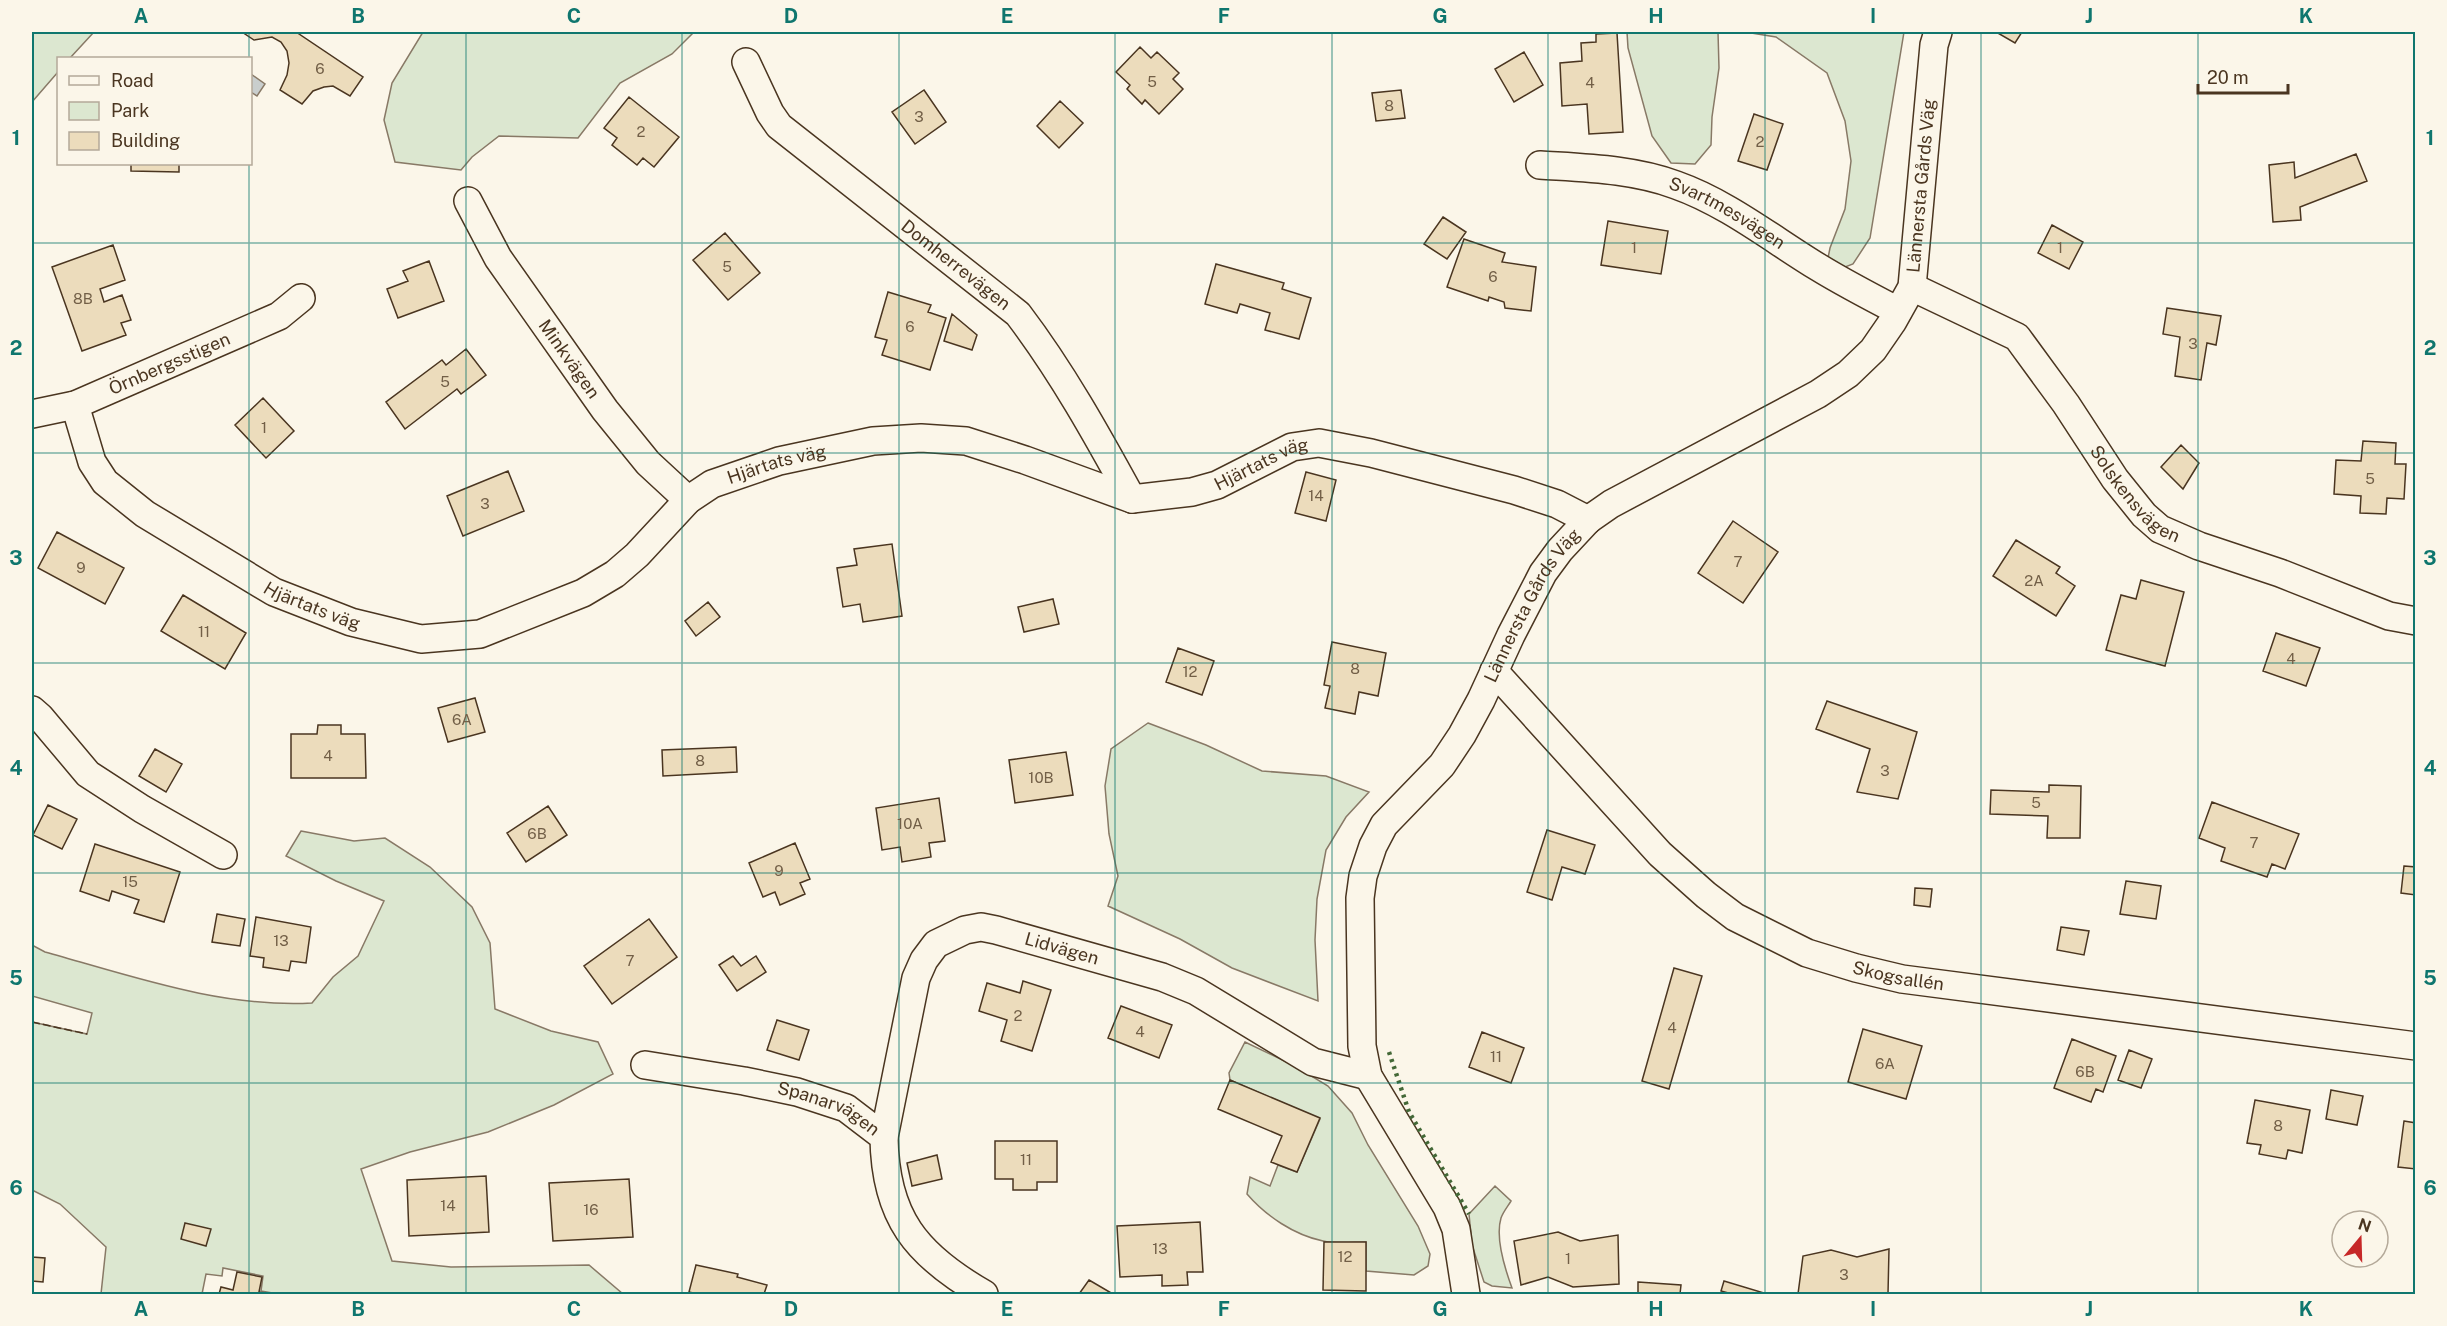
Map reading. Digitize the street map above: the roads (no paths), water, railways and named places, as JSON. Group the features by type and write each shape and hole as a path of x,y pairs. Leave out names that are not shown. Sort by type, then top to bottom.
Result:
{"street":[{"name":"Lännersta Gårds Väg","path":"1466,1294 1456,1228 1447,1207 1368,1076 1362,1046 1360,898 1363,876 1373,846 1384,825 1442,765 1481,700 1543,573 1560,550 1588,520 1649,484 1818,394 1848,374 1873,350 1912,287 1934,45 1938,32"},
{"name":"Domherrevägen","path":"746,63 770,113 779,126 1018,314 1045,350 1074,397 1132,499"},
{"name":"Svartmesvägen","path":"1540,165 1624,172 1675,184 1708,199 1819,268 1898,311"},
{"name":"Minkvägen","path":"468,201 498,258 605,410 648,464 688,500"},
{"name":"Solskensvägen","path":"1912,287 2018,337 2072,412 2115,479 2144,515 2160,529 2199,546 2280,573 2389,616 2415,621"},
{"name":"Örnbergsstigen","path":"32,414 75,405 271,319 301,298"},
{"name":"Hjärtats väg","path":"75,405 92,462 105,482 145,514 274,592 351,622 420,639 480,634 583,593 615,574 637,555 688,500 712,483 779,461 873,441 921,438 966,441 1132,499 1192,492 1217,485 1292,447 1318,443 1371,453 1514,490 1557,504 1588,520"},
{"name":"Skogsallén","path":"1494,671 1679,873 1735,917 1807,953 1902,979 2415,1046"},
{"path":"32,710 88,774 132,803 223,855"},
{"name":"Lidvägen","path":"884,1137 916,978 924,960 936,944 965,930 981,927 1020,935 1162,977 1196,991 1313,1062 1368,1076"},
{"name":"Spanarvägen","path":"645,1065 797,1092 846,1108 884,1137 884,1163 891,1191 905,1228 916,1242 942,1265 984,1294"}]}
